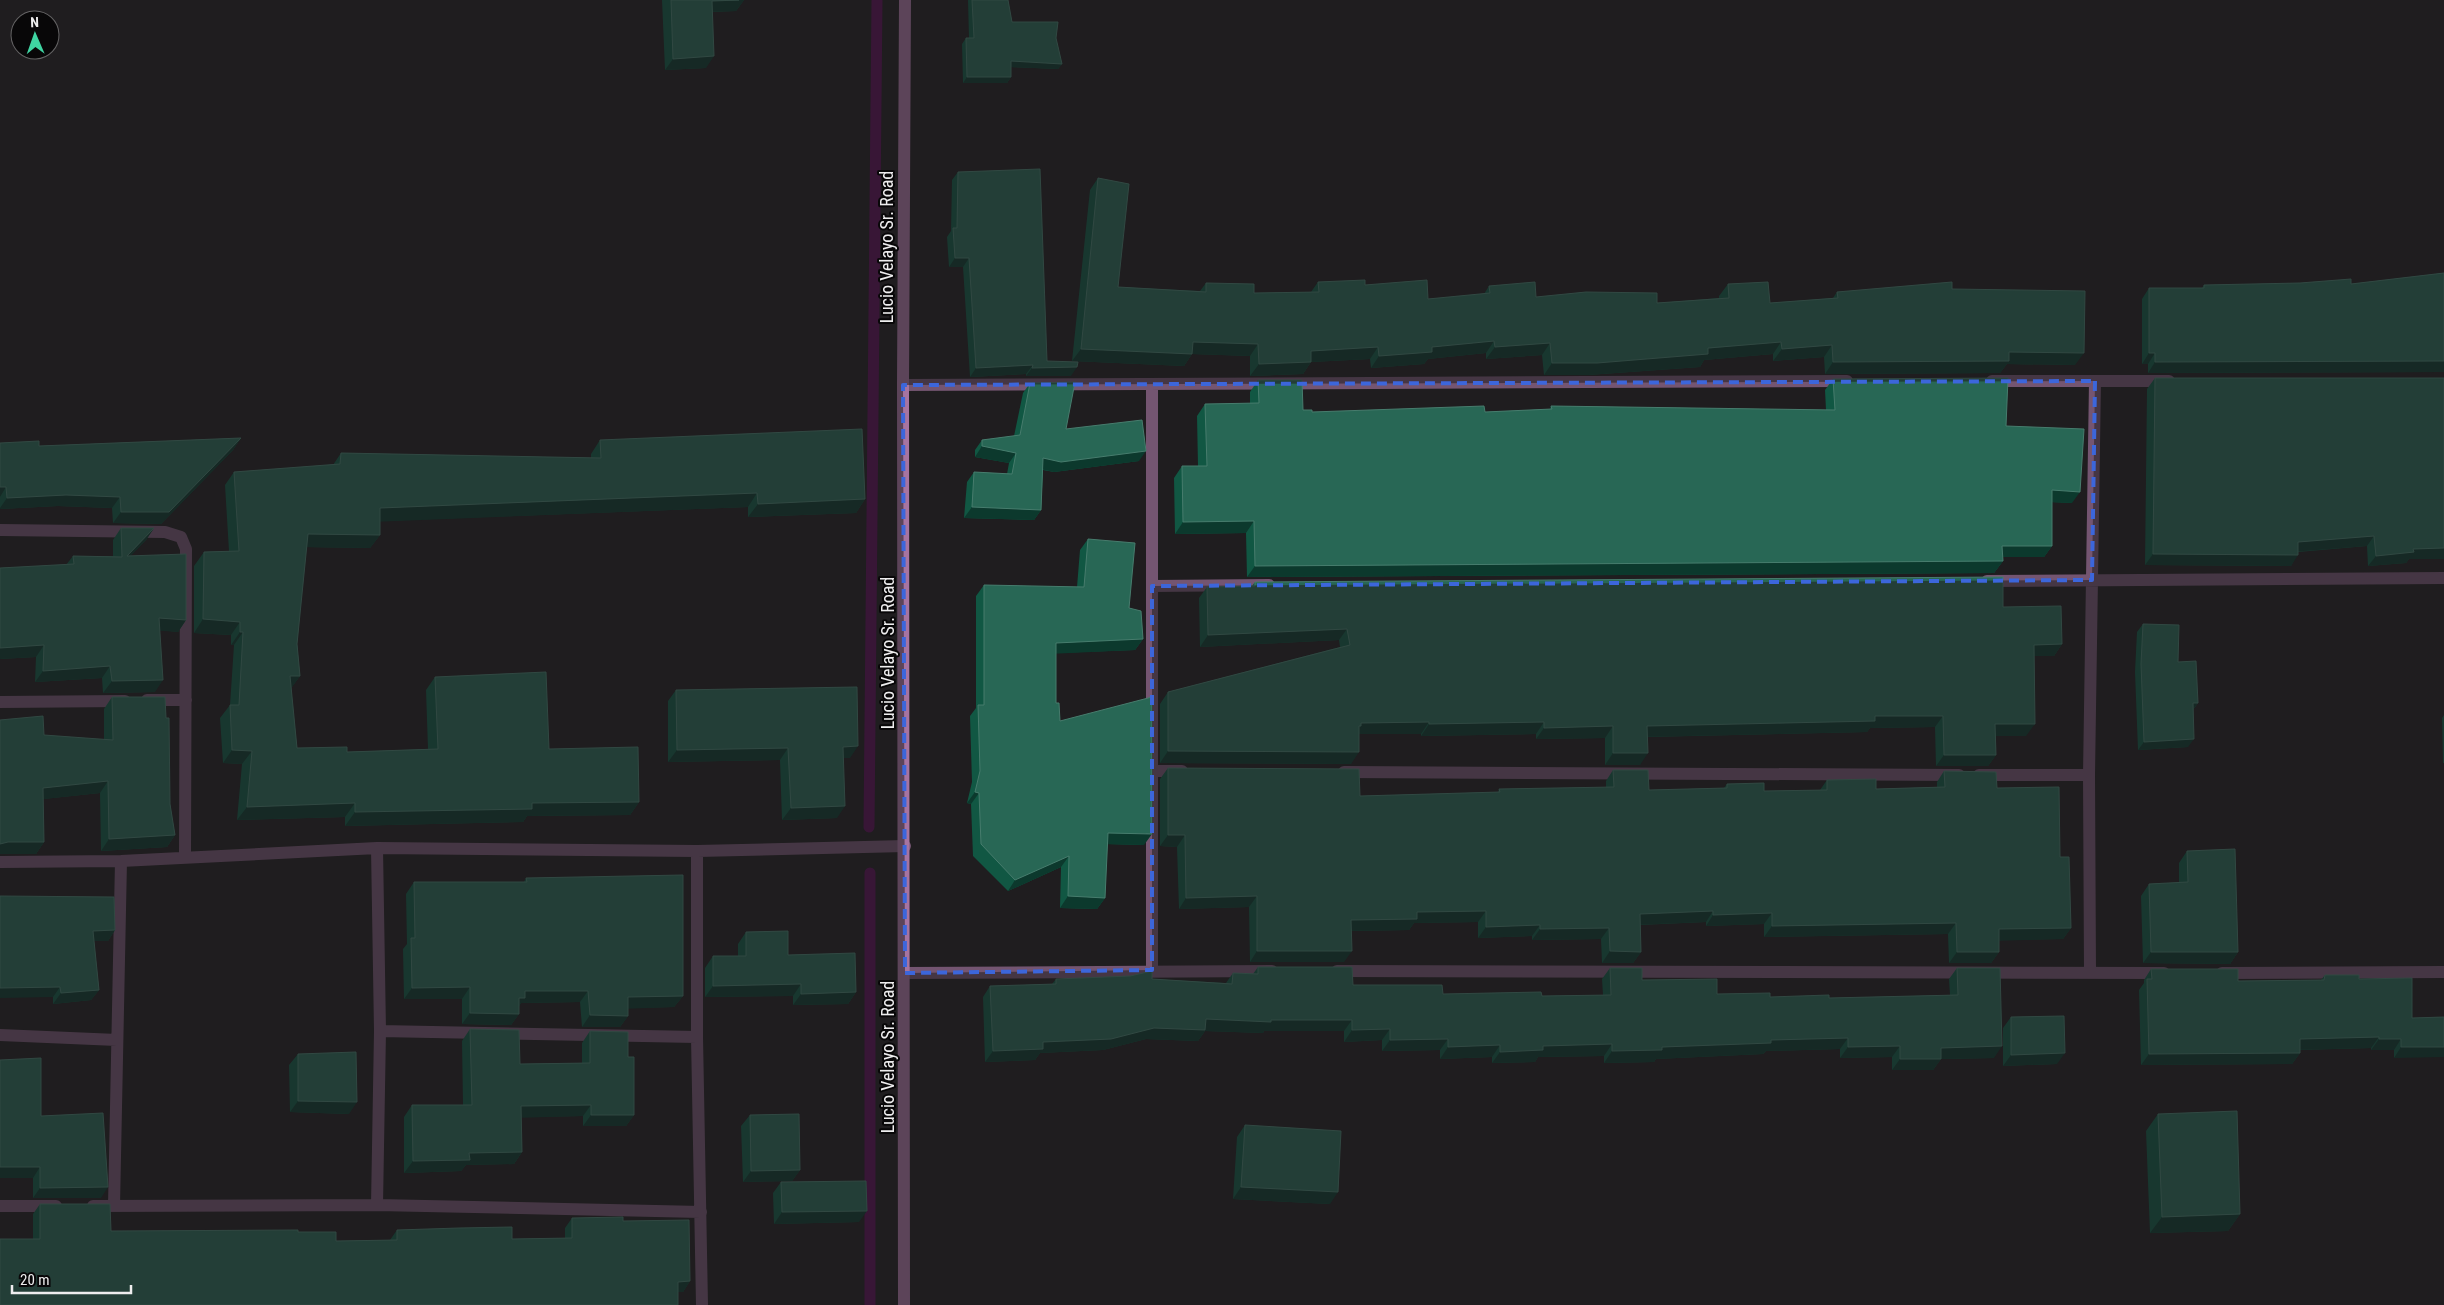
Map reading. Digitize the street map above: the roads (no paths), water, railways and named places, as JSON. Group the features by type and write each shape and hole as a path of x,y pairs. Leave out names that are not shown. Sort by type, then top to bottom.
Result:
{"main road":[{"name":"Lucio Velayo Sr. Road","path":"904,1305 903,385 905,0"}],"street":[{"path":"1976,381 2184,380"},
{"path":"903,385 1856,381"},
{"path":"2090,973 2089,776 2095,381"},
{"path":"1152,384 1152,970"},
{"path":"0,530 165,532 181,537 186,549 185,856"},
{"path":"1973,581 2444,578"},
{"path":"1152,586 1280,585"},
{"path":"0,702 186,700"},
{"path":"1152,771 1192,771"},
{"path":"1332,772 2089,776"},
{"path":"0,862 121,860 377,848 697,851 905,846"},
{"path":"377,848 380,1031 377,1205"},
{"path":"697,851 697,1037 702,1305"},
{"path":"114,1206 121,860"},
{"path":"905,972 1282,971"},
{"path":"1322,971 2178,973"},
{"path":"2208,973 2444,972"},
{"path":"380,1031 697,1037"},
{"path":"0,1035 117,1040"},
{"path":"0,1206 377,1205 701,1212"}],"waterway":[{"path":"869,827 877,0"},
{"path":"870,873 870,1305"}]}
